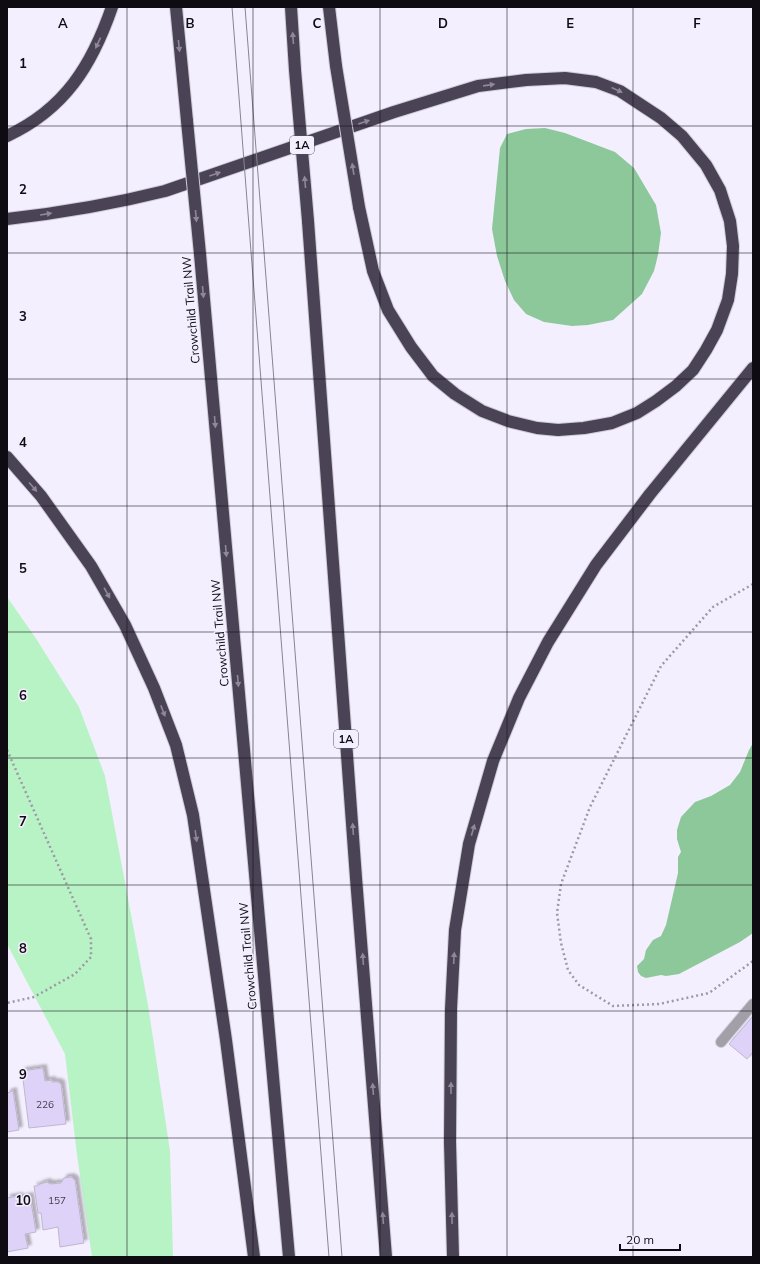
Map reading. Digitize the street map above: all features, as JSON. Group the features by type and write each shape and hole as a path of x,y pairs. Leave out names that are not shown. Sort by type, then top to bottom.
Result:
{"highway":[{"path":"7,136 38,119 56,104 75,82 90,60 106,26 112,7"},
{"name":"Crowchild Trail NW","path":"176,7 200,254 289,1257"},
{"name":"1A","path":"291,7 386,1257"},
{"path":"7,219 44,215 136,199 165,191 394,112 478,86 526,80 565,78 596,82 620,91 661,118 682,136 706,165 720,190 730,221 733,246 732,274 728,300 717,330 706,350 692,370 676,386 637,413 612,422 584,428 558,430 537,428 508,422 482,411 455,394 434,376 411,347 388,310 373,271 359,207 336,66 329,7"},
{"path":"453,1257 450,1142 451,1017 455,930 469,844 493,761 519,698 548,642 596,565 650,494 753,368"},
{"path":"7,458 41,496 91,566 125,625 154,688 176,745 193,815 226,1040 254,1257"}],"lane":[{"path":"721,1042 753,1004"}],"path":[{"path":"753,584 713,607 661,666 590,807 561,884 557,913 561,943 568,970 579,984 613,1006 659,1004 709,993 753,961"},
{"path":"7,750 91,939 91,957 75,974 34,996 7,1003"}],"shaded area":[{"path":"545,128 565,133 615,152 634,168 656,205 661,233 654,271 642,294 613,320 588,325 572,326 544,322 526,314 514,300 505,281 497,256 492,229 500,148 507,134 526,129"},
{"path":"7,597 35,637 79,707 105,776 148,1005 170,1151 173,1257 92,1257 77,1155 65,1054 7,944"},
{"path":"753,743 753,933 740,942 679,974 646,978 641,976 638,972 637,966 644,959 646,950 653,940 661,936 666,925 678,873 678,857 681,852 677,839 677,830 681,817 695,802 711,796 730,785 740,772"}],"building":[{"path":"753,1016 753,1052 747,1059 729,1044"},
{"path":"43,1068 45,1081 52,1080 52,1082 58,1082 61,1084 66,1124 29,1128 22,1071"},
{"path":"13,1091 19,1130 7,1132 7,1093"},
{"path":"71,1177 75,1180 84,1243 60,1247 58,1227 43,1230 41,1213 38,1213 34,1186 47,1182 50,1184 61,1183 64,1178"},
{"path":"19,1196 19,1198 30,1196 36,1232 25,1234 28,1248 7,1252 7,1198"}],"tram line":[{"path":"232,7 329,1257"},
{"path":"245,7 342,1257"}]}
